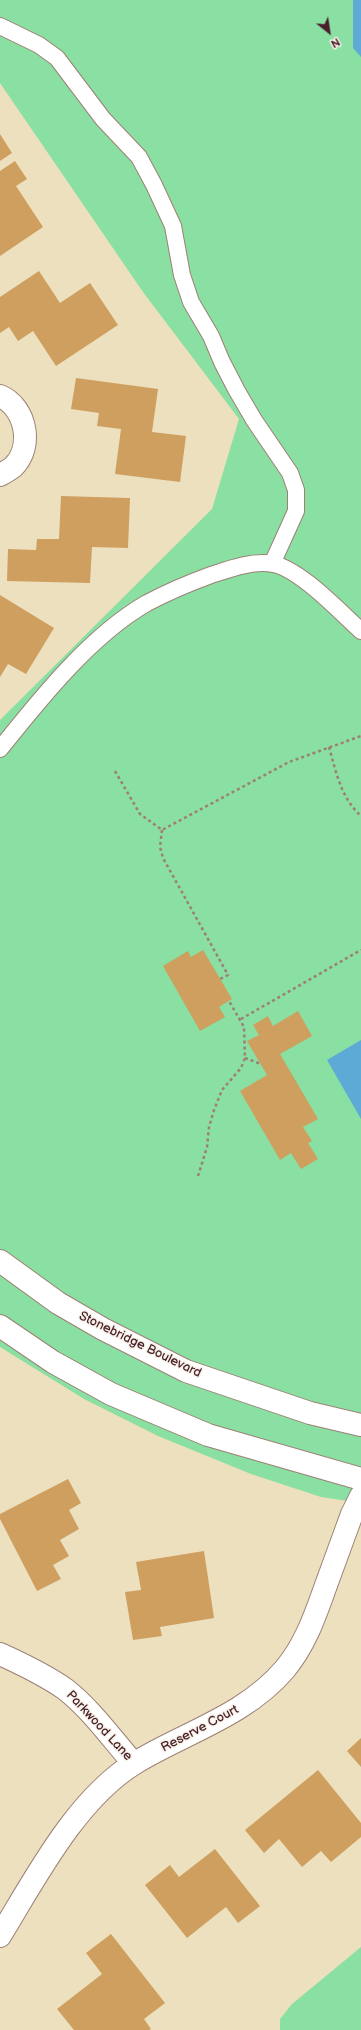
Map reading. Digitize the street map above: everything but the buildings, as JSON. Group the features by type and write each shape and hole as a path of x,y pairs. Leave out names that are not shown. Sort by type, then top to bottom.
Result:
{"street":[{"path":"0,396 6,399 18,411 25,427 24,448 14,466 0,476"},
{"name":"Stonebridge Boulevard","path":"0,1261 58,1303 103,1329 186,1371 310,1413 361,1425"},
{"path":"0,1326 53,1362 111,1394 208,1435 361,1479"},
{"name":"Reserve Court","path":"0,1936 46,1861 69,1827 109,1783 134,1764 237,1711 258,1696 285,1669 300,1648 311,1627 352,1514 361,1496"},
{"name":"Parkwood Lane","path":"0,1654 29,1667 65,1689 84,1707 134,1764"}],"lane":[{"path":"0,26 39,45 58,58 103,119 139,157 154,185 172,226 182,275 191,302 211,336 237,391 254,420 290,473 296,490 296,511 272,564"},
{"path":"0,749 70,667 103,635 147,604 188,583 225,570 253,564 272,564 298,576 361,631"}],"path":[{"path":"162,830 289,762 361,736"},
{"path":"329,747 337,776 346,799 361,816"},
{"path":"114,771 140,814 162,830"},
{"path":"162,830 160,847 163,858 228,975 220,979"},
{"path":"241,1019 361,950"},
{"path":"198,1176 207,1147 208,1127 222,1090 241,1068 246,1058 244,1027 241,1019 229,1001"},
{"path":"246,1058 261,1064"}],"green space":[{"path":"0,0 361,0 361,1503 321,1497 251,1474 158,1436 84,1399 0,1347 0,720 212,509 239,419 143,292 0,83"},
{"path":"361,1947 361,2030 280,2030 280,2019 292,2004"}],"water":[{"path":"353,0 361,0 361,57 353,48"},
{"path":"361,1040 361,1119 327,1060"}]}
